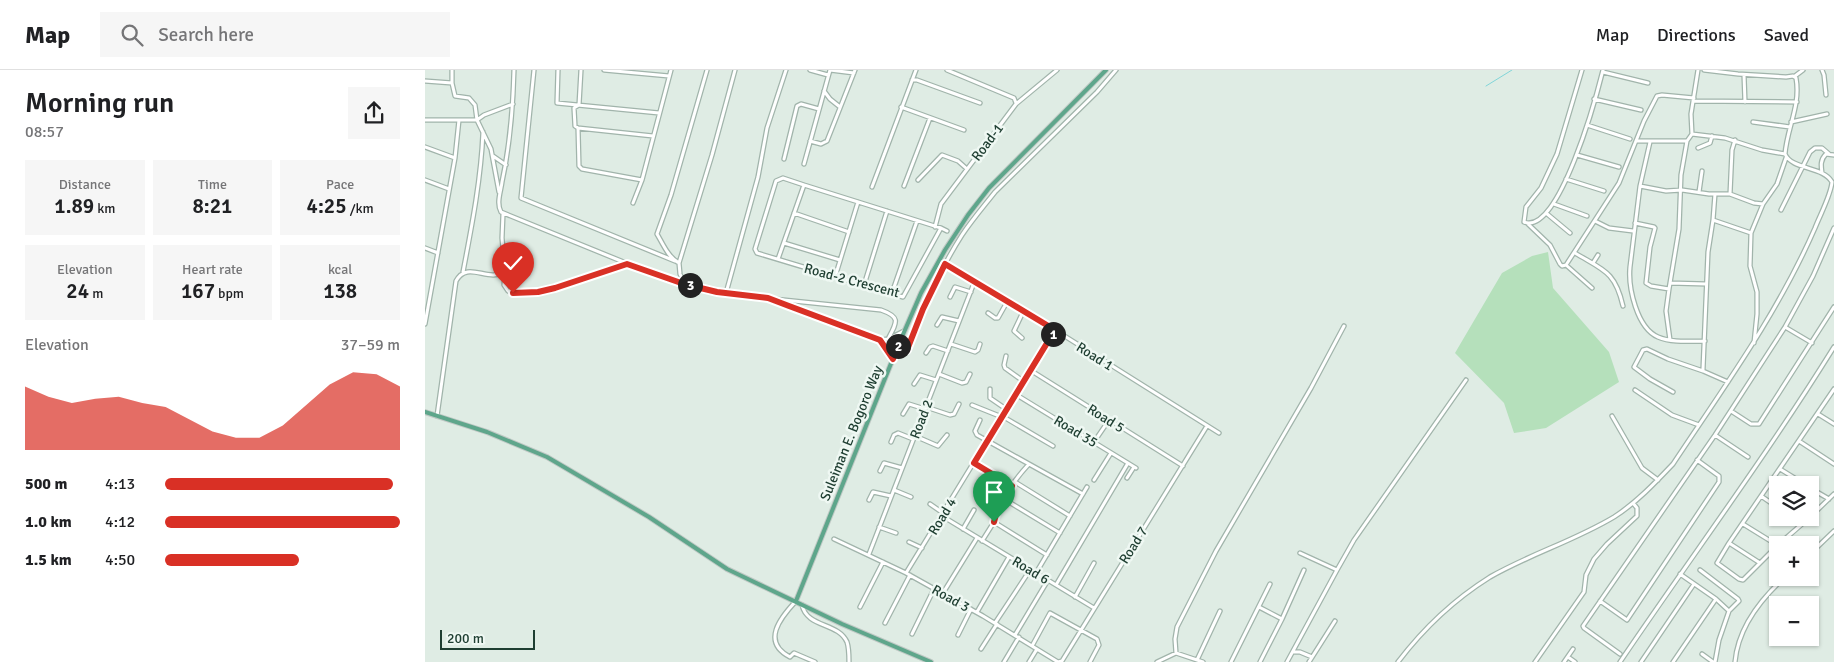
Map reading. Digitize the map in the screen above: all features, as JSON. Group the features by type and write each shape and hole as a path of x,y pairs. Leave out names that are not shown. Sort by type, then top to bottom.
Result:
{"main road":[{"name":"Suleiman E. Bogoro Way","path":"796,601 904,331 921,293 945,250 979,200 999,177 1106,70"},
{"path":"425,412 487,432 547,457 649,517 727,569 842,624 931,662"}],"street":[{"path":"452,70 451,82 455,96 469,98 475,105 477,120 493,156 500,195"},
{"path":"514,70 513,104 506,165 500,195 499,209 503,214 627,264 684,284 726,293 881,310 891,313 896,323 888,339"},
{"path":"534,70 521,198 677,262"},
{"path":"558,70 557,103 659,114"},
{"path":"581,70 579,104 574,108 575,126 578,128 578,160 581,169 642,180"},
{"path":"604,70 669,76"},
{"path":"633,203 642,180 671,70"},
{"path":"677,262 664,247 657,234 671,195 707,70"},
{"path":"684,284 679,274 677,262 712,155 735,70"},
{"path":"726,293 758,177 767,128 786,70"},
{"path":"810,70 828,75"},
{"path":"804,164 810,141 819,108 824,91 828,75 830,70 855,72 826,142 821,144 810,141"},
{"path":"872,187 916,70"},
{"path":"947,70 1014,98 1016,104"},
{"name":"Road-1","path":"935,227 941,204 1016,104 1057,70"},
{"path":"898,346 907,350 923,309 945,264 964,232 995,192 1097,92 1116,70"},
{"path":"1582,70 1557,154 1541,188 1526,207 1524,222 1528,223 1550,245 1562,266 1566,266 1592,288"},
{"path":"1670,340 1666,312 1679,228 1682,190 1681,175 1687,140 1692,134 1691,116 1698,70"},
{"path":"1705,70 1745,75 1795,76 1803,70"},
{"path":"1822,70 1826,95"},
{"path":"1528,223 1534,222 1554,204 1577,154 1603,71 1648,84"},
{"path":"1745,75 1745,102"},
{"path":"1754,344 1757,292 1750,266 1751,234 1763,204 1777,184 1785,156 1786,140 1797,102 1798,89 1795,76"},
{"path":"912,80 917,80 979,103"},
{"path":"425,81 451,82"},
{"path":"824,91 840,107"},
{"path":"1566,266 1619,183 1657,96 1661,94 1694,99 1745,102 1797,102"},
{"path":"1594,99 1641,110"},
{"path":"425,120 477,120 484,115 513,104"},
{"path":"784,159 797,106 801,104 819,108"},
{"path":"901,107 965,130"},
{"path":"1791,122 1827,114"},
{"path":"904,186 930,118"},
{"path":"425,324 455,158 459,120"},
{"path":"1753,122 1790,127"},
{"path":"1587,125 1630,139"},
{"path":"578,128 653,136"},
{"path":"437,416 456,281 463,272 477,202 482,162 483,131"},
{"path":"1398,662 1441,615 1477,586 1510,566 1598,526 1633,503 1658,480 1673,464 1754,344 1792,278 1832,186 1830,178 1785,156 1735,140 1692,134"},
{"path":"1698,148 1710,143 1712,136"},
{"path":"1637,141 1687,140"},
{"path":"1730,194 1732,150 1735,140"},
{"path":"1650,142 1640,186 1633,231 1629,275 1634,301 1638,314 1650,331 1660,338 1705,342"},
{"path":"425,146 455,158"},
{"path":"1781,210 1810,152 1815,148 1822,148 1829,154 1834,155"},
{"path":"1577,154 1619,167"},
{"path":"1822,173 1821,162 1826,154 1829,154"},
{"path":"918,180 942,155 958,161 967,169"},
{"path":"493,156 506,165"},
{"path":"1699,192 1702,171"},
{"name":"Road-2 Crescent","path":"804,185 783,178 779,178 776,181 755,251 901,297 905,295 941,228"},
{"path":"1566,179 1605,191"},
{"path":"425,180 449,189"},
{"path":"778,259 804,185 947,231"},
{"path":"1640,186 1666,191 1682,190 1730,194 1754,204 1763,204"},
{"path":"1703,371 1706,284 1715,194"},
{"path":"835,277 858,202"},
{"path":"1554,204 1587,216"},
{"path":"864,285 887,212"},
{"path":"794,213 849,232"},
{"path":"1546,213 1570,232"},
{"path":"503,214 502,238 505,287 508,291 520,293 555,288 627,264"},
{"path":"1595,220 1609,228 1633,231"},
{"path":"1713,220 1751,234"},
{"path":"893,293 917,221"},
{"path":"1635,223 1655,228 1649,247 1646,283 1651,286 1669,289"},
{"path":"1620,654 1583,627 1715,435 1785,327 1817,270 1834,228"},
{"path":"784,243 840,260"},
{"path":"425,248 438,253"},
{"path":"1575,253 1593,263 1614,279 1623,306"},
{"path":"1593,263 1598,255"},
{"name":"Road 1","path":"945,264 1055,330 1219,433"},
{"path":"463,272 499,275 505,270"},
{"name":"Road 2","path":"869,554 974,283"},
{"path":"1670,283 1706,284"},
{"path":"950,297 955,287 971,292"},
{"path":"768,298 880,340 888,339 904,331"},
{"path":"988,313 998,318 1007,302"},
{"path":"1731,411 1751,424 1759,424 1834,307"},
{"path":"1022,338 1014,331 1023,312"},
{"path":"937,326 944,316 959,322"},
{"path":"1176,653 1175,639 1177,627 1216,551 1311,388 1344,326"},
{"path":"1785,327 1812,343"},
{"name":"Road 4","path":"885,623 922,548 1055,330"},
{"path":"880,340 893,359"},
{"path":"951,344 975,352 980,344"},
{"path":"926,352 933,346 948,351"},
{"path":"1621,662 1765,453 1834,347"},
{"path":"1673,392 1650,379 1634,366 1643,350 1647,349 1667,359 1728,382"},
{"path":"1006,356 1004,366 1023,381"},
{"name":"Road 5","path":"1030,370 1183,466"},
{"path":"939,374 962,383 966,382 970,374"},
{"path":"914,384 920,375 937,380"},
{"path":"1287,662 1337,570 1370,517 1466,380"},
{"path":"990,389 990,398 1006,409"},
{"path":"1769,554 1746,578 1739,579 1717,563 1834,389"},
{"path":"1635,390 1672,415 1699,425"},
{"name":"Road 35","path":"1015,394 1135,468 1127,478"},
{"path":"903,414 909,404 950,415 954,414 959,404"},
{"path":"972,405 1002,417 1053,446"},
{"path":"1818,414 1834,424"},
{"path":"1611,416 1642,468 1658,480"},
{"path":"980,420 976,433 1083,494"},
{"path":"1094,442 1109,420"},
{"name":"Road 7","path":"1058,662 1066,657 1094,608 1207,426"},
{"path":"891,442 894,435 898,433 937,446 947,435"},
{"path":"1715,435 1748,457"},
{"path":"1799,441 1834,464"},
{"path":"1094,480 1111,453"},
{"path":"1600,601 1627,620 1719,482 1719,476 1697,460"},
{"path":"880,471 884,463 902,468"},
{"path":"974,463 1012,486"},
{"path":"982,541 994,522 997,510 1029,464"},
{"path":"1056,585 1128,464"},
{"path":"1780,469 1791,476"},
{"path":"1015,482 1070,516"},
{"path":"1036,573 1087,487"},
{"path":"894,490 911,497"},
{"path":"869,500 871,493 875,492 891,496"},
{"path":"1819,493 1829,499"},
{"path":"1819,508 1834,494"},
{"path":"1761,496 1769,502"},
{"path":"1004,499 1060,533"},
{"path":"1535,662 1584,592 1586,575 1594,559 1637,516 1638,512 1633,503"},
{"name":"Road 6","path":"930,504 942,515 977,538 1094,608"},
{"path":"963,529 974,510"},
{"path":"994,522 1047,555"},
{"path":"1743,524 1769,540"},
{"path":"1788,536 1800,526"},
{"path":"879,527 895,532"},
{"path":"1819,545 1834,531"},
{"path":"943,593 977,538"},
{"name":"Road 3","path":"834,539 869,554 943,593 1058,662"},
{"path":"909,542 922,548"},
{"path":"1729,543 1760,563"},
{"path":"1300,553 1337,570"},
{"path":"977,612 1009,557"},
{"path":"860,607 883,562"},
{"path":"1075,597 1094,563"},
{"path":"981,649 1030,570"},
{"path":"1259,662 1282,619 1304,570"},
{"path":"1701,570 1739,601 1729,611 1714,662 1702,654"},
{"path":"1680,574 1716,599 1729,611"},
{"path":"1004,662 1048,580"},
{"path":"1231,662 1271,584"},
{"path":"1641,662 1694,584"},
{"path":"1735,662 1735,654 1744,628 1759,604 1777,586"},
{"path":"912,634 934,589"},
{"path":"1673,662 1716,599"},
{"path":"796,601 785,612 776,630 775,645 783,654 790,657 795,653 815,662"},
{"path":"802,605 803,611 808,618 839,632 847,642 849,662"},
{"path":"1259,607 1282,619"},
{"path":"958,635 971,609"},
{"path":"1197,660 1220,611"},
{"path":"1032,646 1050,613 1099,642 1098,649 1090,662"},
{"path":"1309,662 1335,621"},
{"path":"1029,662 1037,649"},
{"path":"1564,662 1573,649"},
{"path":"1293,652 1300,652 1312,657"},
{"path":"1157,662 1176,653 1203,662"},
{"path":"1184,662 1187,656"},
{"path":"1568,657 1575,662"}],"green space":[{"path":"1548,252 1553,288 1609,352 1619,382 1546,428 1514,433 1504,403 1455,353 1502,273 1532,256"}],"waterway":[{"path":"1486,86 1512,70"}],"route":[{"path":"513,293 538,292 555,288 627,264 684,284 717,292 768,298 880,340 893,359 898,346 907,350 923,309 945,264 1055,330 974,463 1012,486 997,510 994,522"}]}
